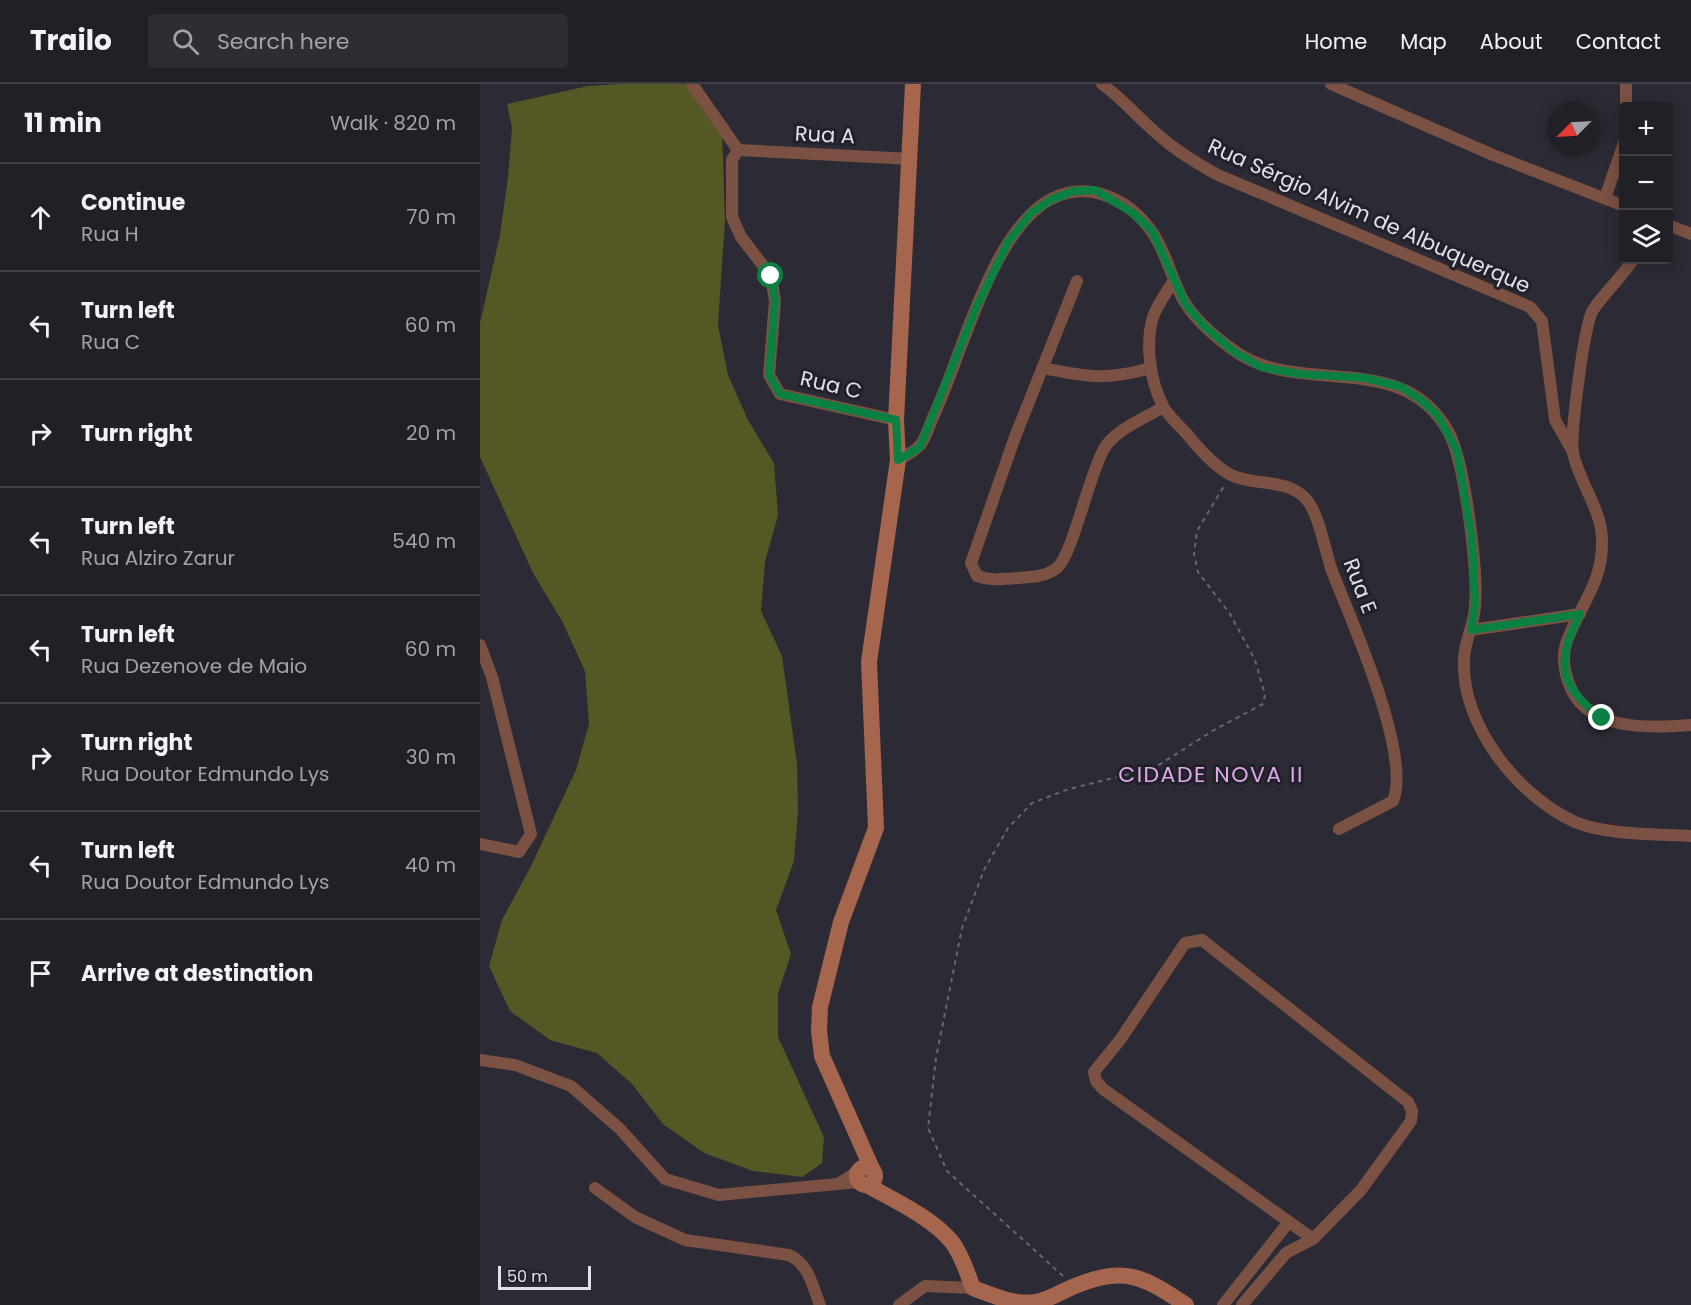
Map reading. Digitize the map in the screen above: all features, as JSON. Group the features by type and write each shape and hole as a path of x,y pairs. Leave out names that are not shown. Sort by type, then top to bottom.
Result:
{"street":[{"path":"692,84 738,150"},
{"path":"913,84 896,420 898,460 869,662 876,828 841,922 820,1007 822,1056 862,1141 866,1175 952,1242 973,1288"},
{"name":"Rua Sérgio Alvim de Albuquerque","path":"1102,84 1127,103 1168,143 1218,175 1530,307 1542,321 1555,420 1573,452 1602,536 1602,562 1596,584 1566,643 1564,667 1570,688 1584,705 1602,718 1631,726 1691,725"},
{"path":"1331,84 1493,155 1619,204"},
{"path":"1626,84 1626,102"},
{"name":"Rua A","path":"738,150 911,159"},
{"name":"Rua C","path":"738,150 732,160 732,217 741,237 771,276 775,301 769,375 780,394 896,420"},
{"path":"1605,198 1619,155"},
{"path":"898,460 920,447 975,310 1008,242 1031,213 1052,199 1074,191 1095,190 1114,199 1152,231 1164,255 1173,282 1186,305 1204,326 1233,351 1261,367 1300,374 1365,378 1401,387 1421,400 1438,416 1457,451 1472,540 1475,605 1464,657 1464,681 1473,712 1499,759 1521,784 1542,802 1578,823 1628,832 1691,836"},
{"path":"1673,227 1691,234"},
{"path":"1573,452 1589,318 1630,264"},
{"path":"1077,280 1042,368 971,563 977,576 988,580 1041,576 1062,563 1104,447 1112,438 1163,407 1151,368 1150,336 1153,317 1173,282"},
{"path":"1042,368 1092,378 1118,377 1151,368"},
{"name":"Rua E","path":"1163,407 1206,457 1231,475 1279,484 1299,492 1308,501 1372,669 1386,718 1398,778 1393,801 1339,829"},
{"path":"1471,630 1580,614"},
{"path":"480,645 492,677 531,834 519,852 480,844"},
{"path":"1242,1305 1286,1253 1313,1239 1360,1190 1388,1156 1411,1121 1412,1111 1408,1102 1202,940 1185,943 1120,1040 1094,1072 1096,1081 1112,1096 1313,1239"},
{"path":"480,1060 515,1065 571,1086 620,1129 665,1179 719,1195 837,1184 866,1175"},
{"path":"595,1188 635,1217 685,1240 797,1258 811,1278 820,1305"},
{"path":"1223,1305 1288,1223"},
{"path":"899,1305 925,1286 973,1288 1009,1302 1037,1302 1104,1275 1128,1275 1154,1284 1186,1305"}],"path":[{"path":"1073,1287 1039,1252 947,1171 928,1128 941,1036 966,918 984,870 1008,828 1024,811 1032,803 1069,789 1154,768 1214,730 1263,704 1265,695 1256,660 1230,614 1198,572 1194,554 1197,531 1231,475"}],"shaded area":[{"path":"696,84 722,127 725,221 718,325 728,375 748,420 774,463 778,515 765,562 761,611 782,656 797,764 798,811 794,861 776,910 791,954 778,993 778,1037 824,1137 822,1163 802,1177 753,1171 704,1153 663,1124 632,1084 597,1053 550,1040 510,1011 489,966 502,920 531,866 576,770 589,724 585,671 562,621 533,573 480,457 480,323 500,235 508,177 512,128 507,104 588,86"}],"district":[{"name":"CIDADE NOVA II","path":"1211,774"}],"route":[{"path":"771,276 775,301 769,375 780,394 896,420 898,460 920,447 975,310 1008,242 1031,213 1052,199 1074,191 1095,190 1114,199 1152,231 1164,255 1173,282 1186,305 1204,326 1233,351 1261,367 1300,374 1365,378 1401,387 1421,400 1438,416 1449,432 1457,451 1472,540 1475,605 1471,630 1580,614 1566,643 1564,667 1570,688 1584,705 1602,718"}]}
